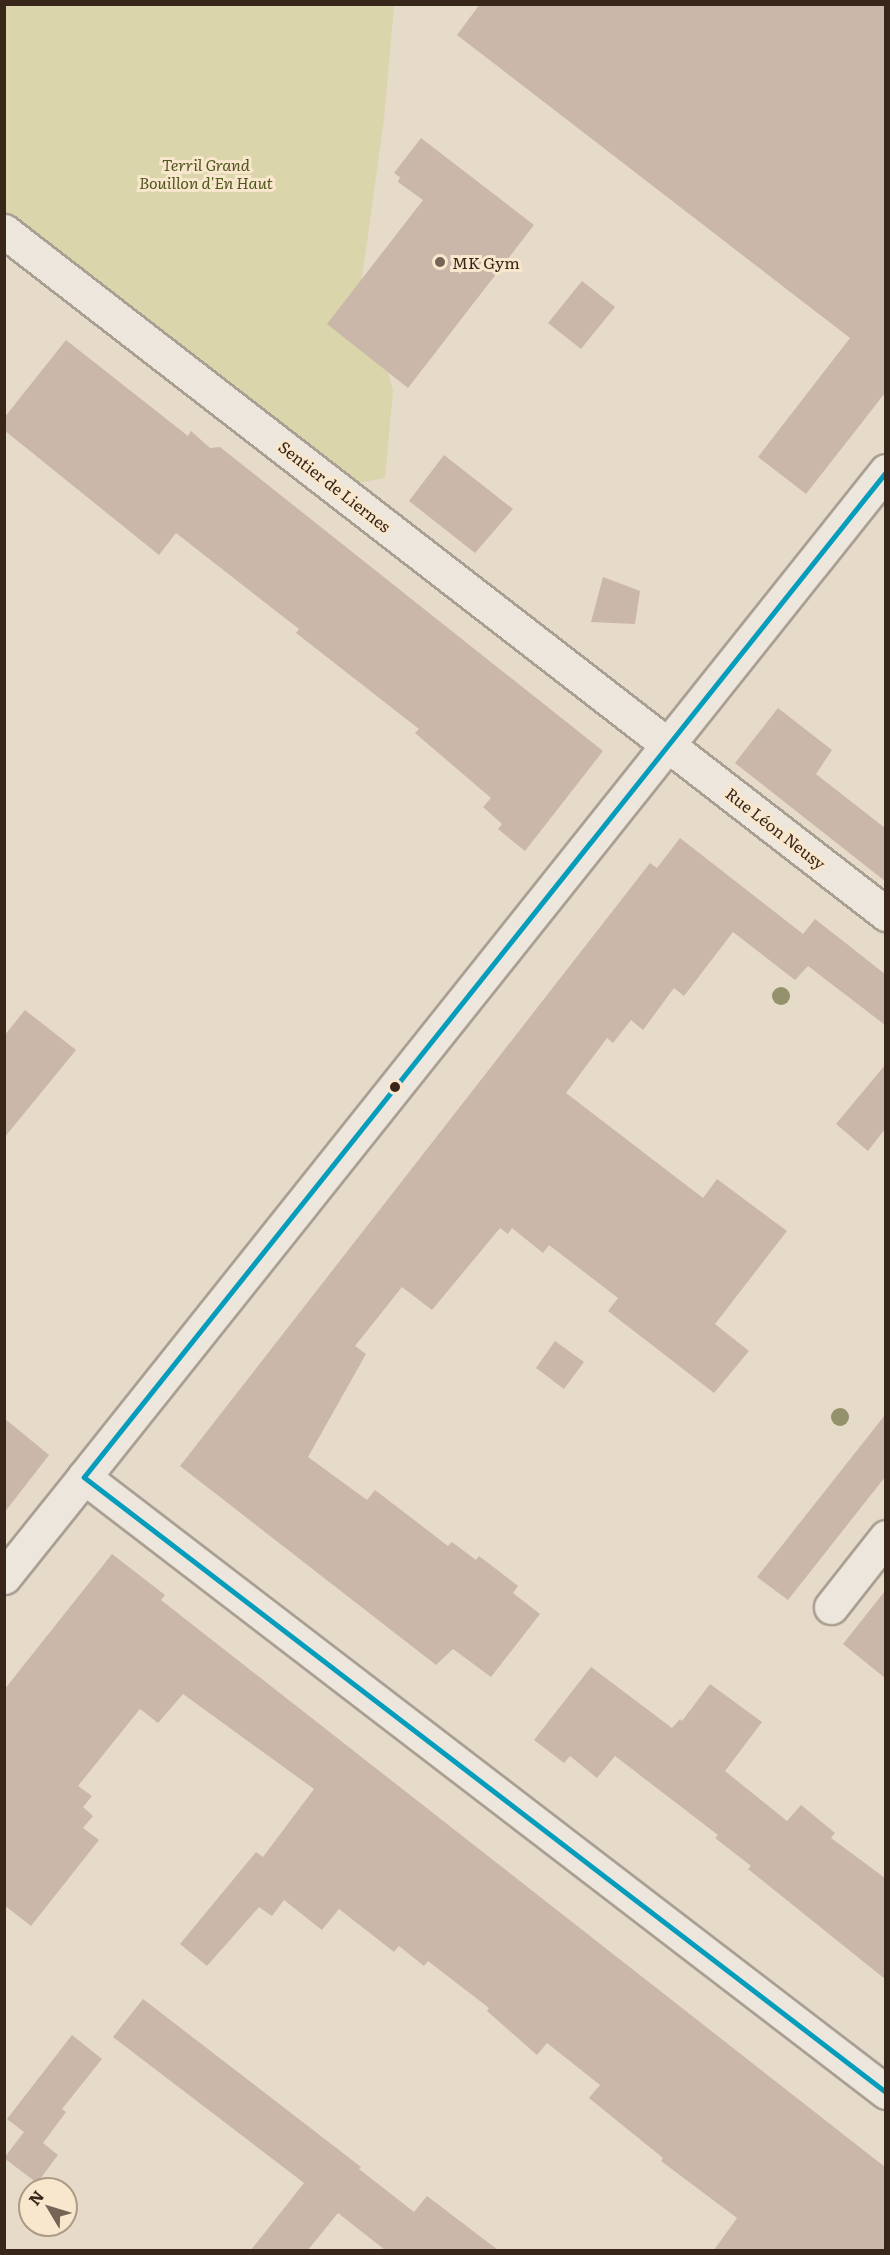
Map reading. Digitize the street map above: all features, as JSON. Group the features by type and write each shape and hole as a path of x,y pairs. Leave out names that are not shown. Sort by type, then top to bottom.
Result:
{"street":[{"name":"Sentier de Liernes","path":"4,231 666,742"},
{"path":"4,1577 666,742 885,471"},
{"name":"Rue Léon Neusy","path":"666,742 885,914"},
{"path":"84,1477 885,2092"},
{"path":"831,1607 885,1537"}],"green space":[{"name":"Terril Grand Bouillon d'En Haut","path":"4,5 394,5 384,119 362,278 393,391 385,478 336,487 5,231"}],"building":[{"path":"480,4 885,4 885,393 806,494 758,457 850,338 457,35"},
{"name":"MK Gym","path":"421,138 534,225 408,388 327,324 423,200 398,182 400,177 394,173"},
{"path":"582,281 615,307 581,349 548,323"},
{"path":"66,340 188,436 191,431 210,448 220,447 603,751 525,851 498,829 502,824 483,807 491,798 415,733 419,729 296,633 299,629 176,533 159,555 4,430 4,418"},
{"path":"444,455 513,509 475,553 409,501"},
{"path":"603,577 640,591 635,624 591,622"},
{"path":"778,708 832,750 816,774 885,828 885,881 735,763"},
{"path":"680,838 803,934 815,919 885,974 885,1025 808,966 795,980 733,932 684,996 674,988 643,1030 631,1020 613,1043 607,1038 566,1093 703,1198 717,1179 787,1231 715,1324 749,1351 714,1393 608,1311 618,1298 549,1245 543,1253 512,1228 508,1234 500,1228 432,1310 402,1287 355,1346 366,1354 308,1457 367,1500 375,1490 448,1546 452,1542 476,1560 479,1556 518,1586 513,1593 540,1614 491,1677 453,1649 436,1665 180,1466 650,863 657,868"},
{"path":"25,1010 76,1050 4,1138 4,1036"},
{"path":"885,1065 885,1129 868,1151 836,1124"},
{"path":"555,1341 584,1362 564,1389 536,1368"},
{"path":"885,1415 885,1477 788,1600 757,1577"},
{"path":"4,1418 49,1455 4,1513"},
{"path":"112,1554 165,1595 161,1600 885,2167 885,2250 714,2250 737,2218 661,2161 663,2158 589,2098 600,2085 547,2043 537,2055 487,2011 489,2008 428,1961 424,1966 399,1946 394,1952 339,1909 322,1930 284,1900 272,1916 259,1907 207,1966 180,1944 256,1852 263,1857 314,1789 183,1694 158,1723 140,1709 78,1786 92,1796 83,1807 93,1816 83,1828 99,1840 31,1926 4,1905 4,1690"},
{"path":"885,1591 885,1678 843,1644"},
{"path":"591,1667 672,1728 680,1719 682,1721 710,1684 762,1722 725,1771 787,1821 801,1805 835,1833 831,1838 885,1878 885,1979 748,1869 751,1866 715,1838 718,1835 615,1756 597,1778 570,1756 564,1763 534,1740"},
{"path":"143,1999 361,2167 359,2169 414,2212 427,2196 498,2250 385,2250 338,2213 308,2250 251,2250 304,2183 113,2037"},
{"path":"72,2035 102,2059 62,2109 66,2112 43,2143 58,2155 42,2177 29,2177 4,2158 24,2132 7,2119"}],"transit line":[{"path":"84,1477 886,472"},
{"path":"84,1477 886,2092"}],"place":[{"name":"MK Gym","path":"440,262"}]}
